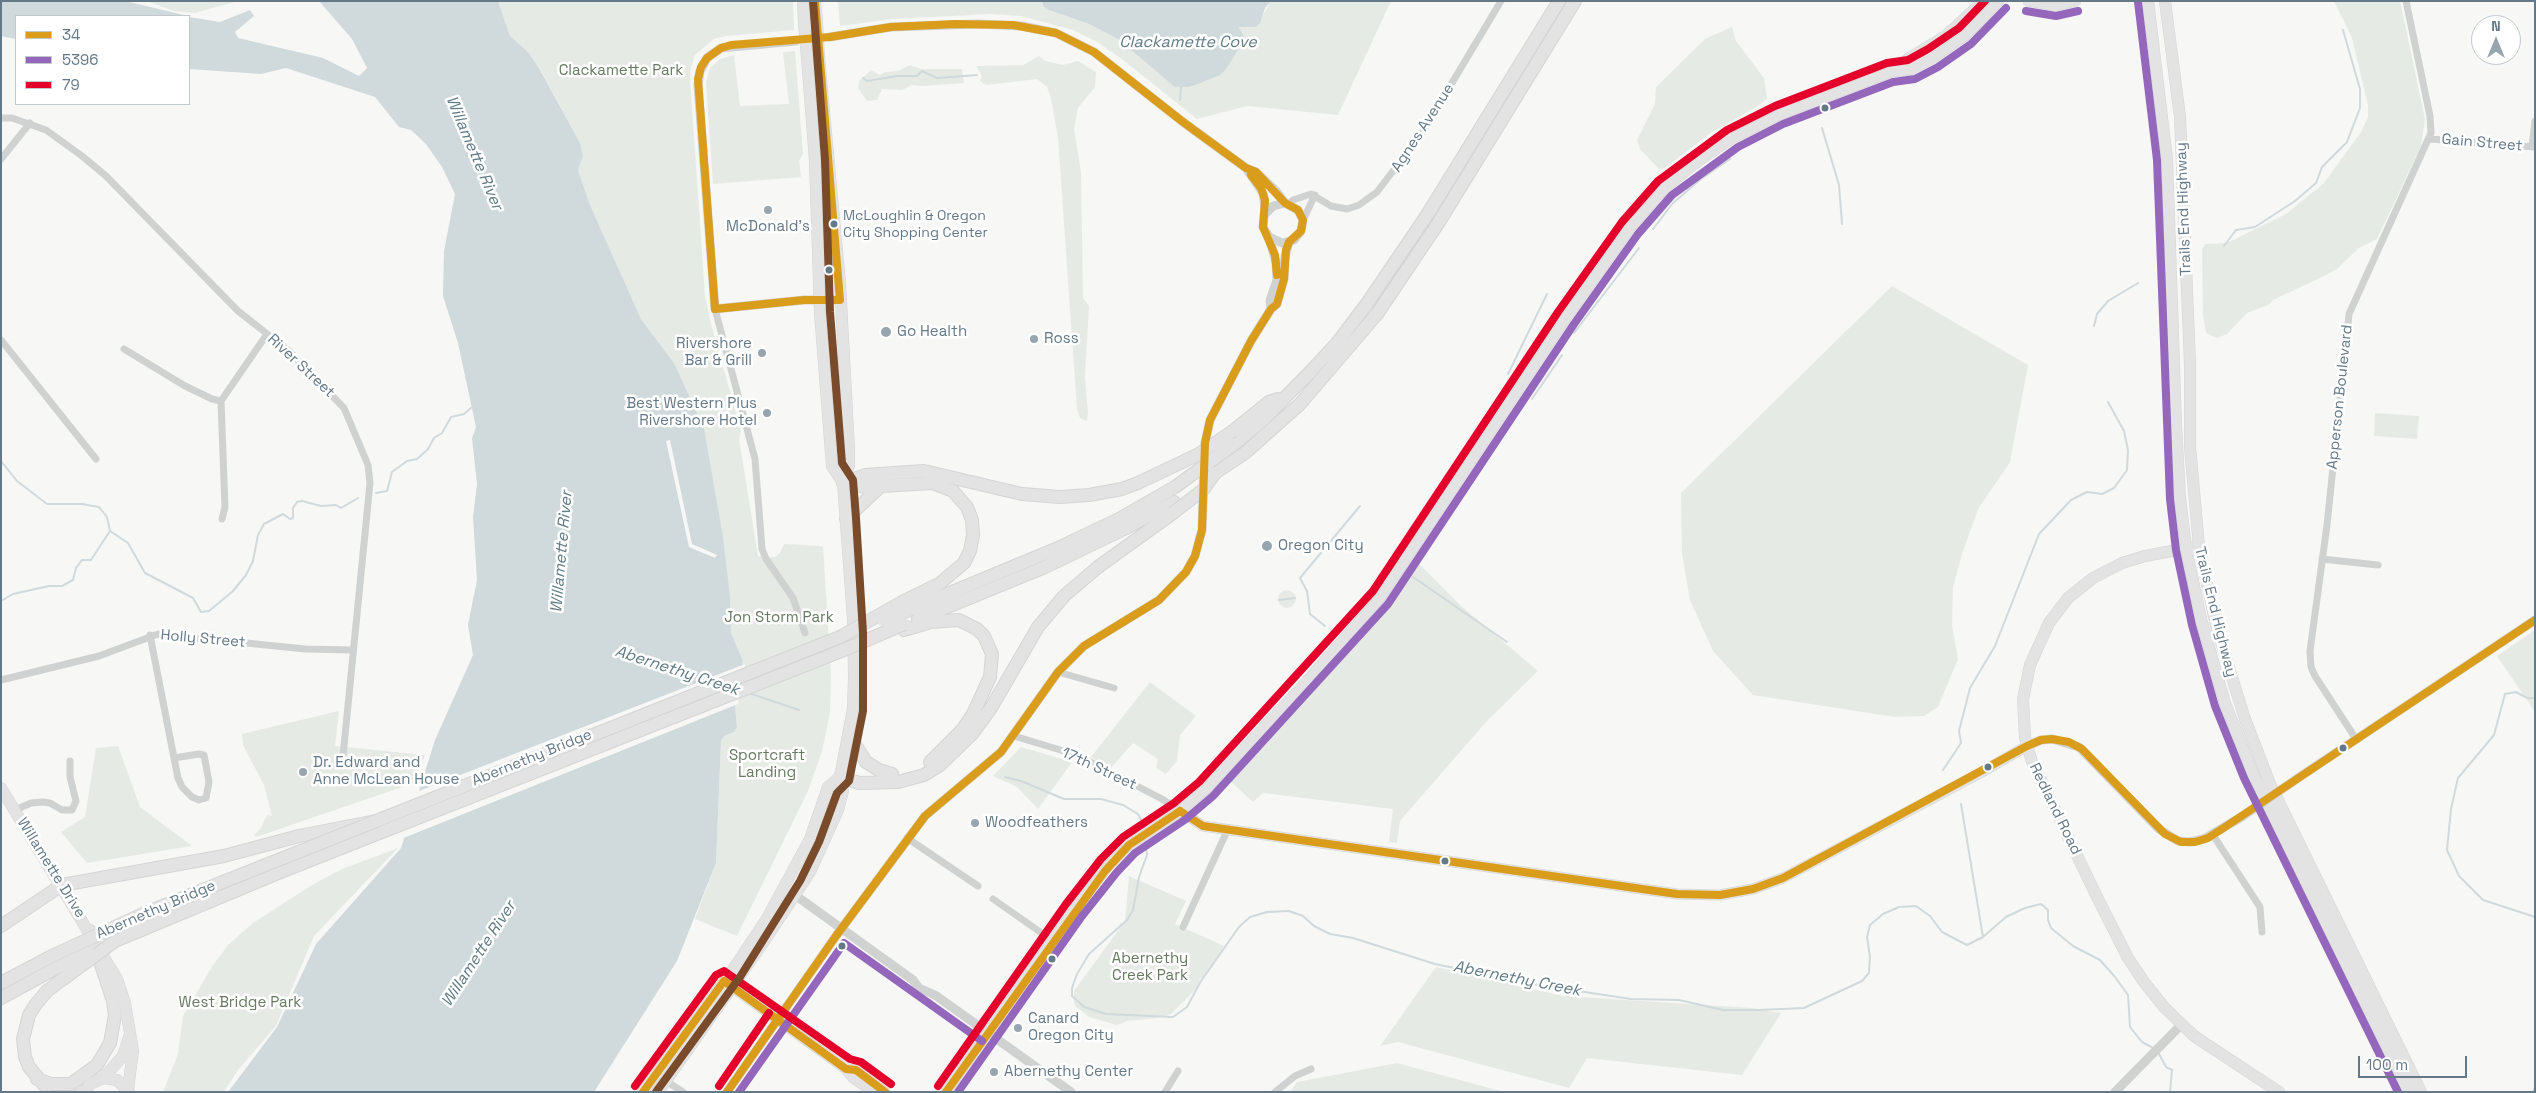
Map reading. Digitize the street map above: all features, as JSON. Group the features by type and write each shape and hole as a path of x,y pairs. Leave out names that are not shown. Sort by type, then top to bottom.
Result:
{"highway":[{"path":"904,617 1119,519 1175,487 1233,445 1288,396 1337,342 1393,267 1559,1"},
{"path":"840,777 859,783 898,782 915,778 936,768 972,734 991,708 1038,627 1064,596 1215,473 1233,462 1300,404 1377,314 1439,222 1575,1"},
{"path":"843,483 865,475 924,471 1006,492 1060,497 1089,495 1122,489 1177,466 1234,431 1269,402 1288,396"},
{"path":"843,483 865,486 926,482 939,484 953,491 962,500 972,520 972,543 964,563 904,617"},
{"path":"846,519 882,485"},
{"path":"904,617 1045,567 1173,508"},
{"path":"840,777 892,774 915,770 927,764 963,729 982,698 992,666 990,645 984,636 968,624 947,620 904,617"},
{"name":"Abernethy Bridge","path":"58,967 145,913 840,637 904,617"},
{"name":"Abernethy Bridge","path":"58,967 283,872 844,650 904,617"},
{"path":"849,736 866,762 879,770 892,774"},
{"path":"1,926 62,884 224,856 299,836 376,821"},
{"path":"38,1079 51,1084 71,1084 96,1066 110,1043 114,1029 113,1001 90,931"},
{"path":"1,983 58,967"},
{"path":"1,998 58,967"},
{"path":"53,1092 38,1079 25,1057 23,1039 25,1028 36,1004 47,991 58,967"}],"main road":[{"path":"803,1 815,163 821,300 832,466 843,483"},
{"path":"644,1092 795,895 810,872 835,819 843,791 840,777 853,709 854,647 843,483 849,465 849,449 840,300 816,1"},
{"path":"1891,72 1907,58 1945,36 1982,1"},
{"path":"946,1092 1109,865 1129,845 1180,811 1206,789 1386,590 1566,318 1630,228 1665,188 1699,161 1726,143 1772,118 1891,72 1911,70 1949,49 1982,21 1999,1"},
{"path":"2028,1 2056,6 2076,1"},
{"name":"Trails End Highway","path":"2148,1 2157,55 2167,159 2176,425 2186,548 2202,623 2219,682 2253,774 2409,1092"},
{"name":"Trails End Highway","path":"2165,1 2180,117 2189,345 2190,447 2198,546 2216,626 2236,693 2260,760 2293,834 2421,1092"},
{"name":"Redland Road","path":"2198,546 2145,556 2112,567 2087,582 2062,605 2039,641 2027,673 2023,710 2026,746 2032,762 2128,958 2150,991 2181,1025 2214,1051 2279,1092"},
{"path":"1180,811 1200,825 1677,894 1720,895 1753,888 1782,878 1978,774 2026,746"},
{"path":"658,1092 728,984 781,896 810,839 828,787 840,777"},
{"name":"Willamette Drive","path":"1,788 62,884 120,986 133,1051 128,1090"},
{"path":"728,984 846,1069 852,1077 873,1092"},
{"name":"Willamette Drive","path":"84,1091 96,1080 104,1078 123,1056 130,1032"},
{"path":"846,1069 856,1070 885,1092"},
{"path":"104,1078 117,1080 128,1090"}],"street":[{"name":"Agnes Avenue","path":"1315,195 1331,206 1347,209 1359,205 1377,192 1404,159 1426,126 1501,1"},
{"name":"Apperson Boulevard","path":"2356,739 2317,680 2311,667 2310,651 2322,559 2348,314 2430,139 2430,116 2406,1"},
{"path":"830,38 891,27 978,24 1022,26 1056,33 1094,52 1183,122 1265,180 1287,204 1298,210 1303,220"},
{"path":"796,41 731,46 716,50 704,62 699,75 715,309 755,459 762,548 766,559 793,598 805,633"},
{"name":"River Street","path":"1,118 12,118 30,123 64,141 106,176 207,281 310,371 344,408 368,465 370,482 342,766"},
{"path":"2534,147 2535,121"},
{"path":"1,159 30,123"},
{"name":"Gain Street","path":"2430,139 2534,147"},
{"path":"1246,168 1263,193 1264,227 1269,237 1277,268 1271,309"},
{"path":"1265,215 1273,206 1287,204 1299,198 1315,195"},
{"path":"1269,237 1275,241 1288,242 1298,236 1303,220 1315,195"},
{"path":"726,1092 907,838 933,807 993,760 1014,736 1058,672 1096,636 1159,600 1177,583 1192,562 1202,530 1204,451 1210,420 1220,398 1271,309 1277,304 1281,292 1288,242"},
{"path":"715,309 840,300"},
{"path":"222,519 225,507 221,401 267,334"},
{"path":"1,340 96,459"},
{"path":"124,349 185,386 212,399 221,401"},
{"path":"2322,559 2378,565"},
{"path":"2026,746 2041,740 2052,739 2079,747 2125,795 2170,837 2190,842 2213,835 2243,816 2535,620"},
{"name":"Holly Street","path":"1,680 100,656 158,634 305,649 352,650"},
{"path":"150,636 174,758 182,787 196,799 206,798 210,782 204,756 199,754 174,758"},
{"path":"1058,672 1114,688"},
{"name":"17th Street","path":"1014,736 1076,755 1162,799 1180,811"},
{"path":"15,810 31,803 44,802 50,803 62,810 72,810 76,801 70,777 70,761"},
{"path":"1183,927 1228,829"},
{"path":"2213,835 2260,907 2262,932"},
{"path":"907,838 978,886"},
{"path":"795,895 913,980 919,988 935,996 988,1033 1059,1088 1070,1092"},
{"path":"993,899 1053,941"},
{"path":"2115,1092 2181,1025"},
{"path":"1275,1092 1295,1076 1311,1069"},
{"path":"1164,1092 1178,1071"},
{"path":"666,1081 683,1092"}],"green space":[{"path":"147,1 238,1 195,13 174,11"},
{"name":"Clackamette Park","path":"498,1 793,1 794,30 726,36 714,39 695,55 690,79 705,296 741,431 739,439 758,556 775,557 780,553 784,544 823,546 831,673 830,713 822,751 808,791 737,936 695,919 716,863 721,741 724,736 734,732 737,728 735,705 743,661 731,633 730,597 674,363 641,319 590,205 578,170 583,156 580,143 539,67 528,52 510,37"},
{"path":"838,1 1042,1 1043,6 1049,10 1089,24 1118,39 1176,87 1191,87 1227,68 1244,36 1239,27 1256,27 1271,1 1391,1 1338,115 1247,106 1197,119 1123,60 1099,43 1073,30 1021,16 991,14 892,19 840,26"},
{"path":"2334,1 2400,1 2425,119 2421,146 2377,239 2359,248 2337,269 2273,300 2268,305 2247,313 2227,334 2217,338 2206,333 2203,315 2202,250 2205,244 2227,243 2286,214 2324,183 2361,132 2368,117 2368,105 2352,38"},
{"path":"1732,27 1736,41 1764,78 1767,99 1709,134 1665,168 1659,169 1640,149 1637,140 1655,104 1656,87 1705,39"},
{"path":"795,51 803,154 799,161 801,177 713,184 706,83 710,68 720,59 734,55 740,106 789,104 783,52"},
{"path":"1039,56 1045,61 1063,65 1078,61 1096,72 1095,87 1078,108 1074,129 1081,172 1083,298 1089,306 1085,376 1087,421 1080,418 1077,409 1058,138 1051,98 1047,87 1037,79 986,85 980,81 982,76 976,66 1023,65"},
{"path":"910,65 921,69 962,69 964,83 912,85 902,90 882,89 877,100 867,101 858,88 859,81 871,70 880,75 885,72 898,71"},
{"path":"1892,286 2028,365 2010,462 1978,509 1962,554 1953,587 1952,625 1958,659 1938,707 1924,716 1895,717 1753,695 1713,651 1690,600 1682,554 1681,493"},
{"path":"2375,413 2419,416 2417,439 2374,436"},
{"path":"1417,562 1460,605 1538,671 1486,722 1400,821 1397,843 1389,842 1393,809 1263,793 1253,802 1229,780 1392,599"},
{"path":"1287,590 1293,593 1296,599 1293,605 1287,608 1281,605 1278,599 1281,593"},
{"path":"2535,630 2535,712 2497,656"},
{"path":"1150,682 1196,716 1180,735 1177,761 1166,774 1156,768 1158,759 1133,743 1110,769 1091,757"},
{"path":"339,711 335,746 425,755 414,783 256,837 254,835 261,828 267,815 272,816 264,785 243,745 242,734"},
{"path":"118,746 140,807 192,846 87,863 61,832 85,817 96,748"},
{"path":"1021,747 1072,762 1038,809 1017,787 993,776"},
{"name":"West Bridge Park","path":"398,848 314,936 276,1026 238,1070 224,1092 163,1092 178,1054 183,1016 213,965 229,944 253,923 312,885 342,869"},
{"name":"Abernethy Creek Park","path":"1129,876 1186,901 1175,924 1224,946 1204,977 1199,979 1200,983 1193,992 1171,1014 1157,1018 1127,1021 1117,1025 1089,1017 1076,1007 1074,991 1125,921"},
{"path":"1436,967 1563,996 1752,1008 1781,1013 1742,1075 1587,1058 1569,1088 1398,1042 1380,1046"},
{"path":"1397,1063 1504,1092 1290,1092 1297,1082"}],"water":[{"path":"1,1 125,1 184,15 15,15 15,39 1,36"},
{"name":"Willamette River","path":"319,1 498,1 510,36 528,52 539,68 580,143 583,156 578,170 590,205 641,319 674,363 704,429 723,537 730,597 731,633 743,661 735,705 737,727 734,732 724,736 721,741 716,863 677,961 594,1092 228,1092 277,1027 316,944 401,848 435,740 473,655 468,625 477,580 473,517 477,484 472,438 476,427 458,343 443,296 444,251 455,194 442,167 426,144 411,130 399,127 375,97 286,68 261,74 190,69 190,17 220,22 250,10 254,16 235,32 238,38 323,58 359,76 367,68 352,39"},
{"name":"Clackamette Cove","path":"1042,1 1271,1 1265,8 1260,23 1256,27 1239,27 1244,36 1243,41 1227,68 1220,75 1190,87 1175,87 1118,39 1089,24 1049,10 1043,6"}],"pier":[{"path":"670,440 692,544 717,555 715,558 689,547 666,441"},
{"path":"745,664 738,704 401,839 414,793"}],"waterway":[{"path":"2224,246 2236,230 2255,227 2295,201 2316,183 2322,167 2347,142 2360,108 2360,89 2343,30"},
{"path":"863,78 867,81 897,76 917,76 922,71 937,78 977,75"},
{"path":"1180,100 1181,87"},
{"path":"1822,128 1839,185 1842,224"},
{"path":"1653,229 1673,203 1701,179 1730,159"},
{"path":"1574,333 1639,248"},
{"path":"2094,326 2097,314 2108,301 2138,283"},
{"path":"1508,374 1547,294"},
{"path":"1532,399 1562,355"},
{"path":"1451,470 1500,395"},
{"path":"1943,770 1961,743 1959,731 1970,688 1995,646 2039,534 2071,500 2087,492 2102,494 2114,488 2127,470 2128,450 2124,431 2108,402"},
{"path":"376,493 387,491 392,472 407,461 417,459 428,449 434,438 442,433 451,417 464,414 471,408"},
{"path":"1,461 17,481 47,504 82,504 99,507 107,517 110,531"},
{"path":"1430,502 1439,488"},
{"path":"1,601 13,594 49,586 62,586 73,580 76,568 82,560 91,560 110,531 128,543 145,573 193,598 201,612 209,611 233,591 246,575 253,561 258,535 264,524 283,514 290,519 293,518 293,508 297,502 302,501 321,506 336,505 341,508 358,498"},
{"path":"1325,626 1310,614 1307,591 1300,578 1360,506"},
{"path":"1386,571 1417,522"},
{"path":"1413,577 1507,642"},
{"path":"1279,600 1295,598"},
{"path":"1339,628 1357,608"},
{"path":"2535,698 2527,698 2516,692 2505,694 2494,735 2458,778 2451,809 2447,850 2459,876 2483,900 2535,917"},
{"name":"Abernethy Creek","path":"749,693 799,710"},
{"name":"Abernethy Creek","path":"1005,777 1021,781 1064,799 1101,799 1123,805 1138,814 1145,830"},
{"path":"1961,804 1983,937"},
{"name":"Abernethy Creek","path":"1145,838 1147,855 1139,877 1133,910 1127,920 1089,954 1077,974 1072,988 1072,996 1084,1007 1106,1014 1173,1017 1187,1007 1201,981 1239,927 1250,917 1267,912 1289,911 1303,916 1314,926 1330,934 1353,938 1435,964 1488,975 1503,976 1532,984 1631,999 1679,1000 1723,1010 1759,1010 1804,1008 1862,981 1869,973 1870,957 1867,937 1870,925 1883,914 1899,907 1916,906 1930,916 1942,932 1967,945 1983,937 2006,917 2025,908 2041,904 2048,910 2048,920 2051,928 2073,946 2100,960 2115,977 2128,995 2130,1027 2142,1042 2155,1049"},
{"name":"Abernethy Creek","path":"2158,1052 2166,1067 2172,1070 2170,1092"},
{"path":"2533,1092 2535,1087"}],"transit line":[{"path":"656,1092 740,977 800,881 819,842 837,793 849,781 863,711 863,633 856,518 853,480 842,463 830,312 825,160 813,1"},
{"name":"34","path":"715,309 804,300 840,300 815,1"},
{"name":"79","path":"938,1086 1066,904 1101,859 1123,837 1174,803 1199,782 1373,591 1558,312 1622,222 1658,181 1727,130 1775,106 1887,63 1908,60 1928,49 1959,28 1985,1"},
{"name":"5396","path":"2138,2 2157,160 2170,499 2176,550 2192,625 2215,706 2244,778 2398,1092"},
{"name":"5396","path":"958,1092 1082,916 1117,872 1135,853 1186,819 1213,796 1388,604 1574,324 1638,234 1672,195 1738,147 1783,124 1893,82 1915,79 1938,67 1971,44 2006,8"},
{"name":"5396","path":"2026,11 2056,16 2078,11"},
{"name":"34","path":"715,309 698,79 701,67 707,58 721,48 731,45 830,37 891,27 955,24 1013,25 1056,33 1094,52 1183,122 1246,168 1256,172 1285,203 1298,210 1303,220 1301,231 1289,242 1286,250 1284,279 1277,304 1271,309 1251,341 1210,420 1205,443 1202,530 1195,556 1186,572 1159,600 1084,646 1058,672 1001,752 925,816 836,936 727,1092"},
{"name":"34","path":"1251,175 1261,188 1265,200 1263,227 1275,255 1277,275"},
{"name":"34","path":"1180,811 1203,826 1677,894 1720,895 1753,889 1783,878 2027,746 2041,740 2052,739 2069,742 2082,749 2165,834 2181,842 2195,842 2208,838 2225,827 2535,620"},
{"name":"34","path":"946,1092 1105,871 1129,845 1180,811"},
{"name":"5396","path":"739,1092 844,943 982,1041"},
{"name":"79","path":"635,1086 716,975 724,971 850,1059 861,1062 891,1084"},
{"name":"34","path":"643,1092 724,981 846,1069 856,1070 885,1092"},
{"name":"79","path":"719,1086 769,1013"}],"place":[{"name":"McDonald's","path":"768,210"},
{"name":"McLoughlin & Oregon City Shopping Center","path":"834,224"},
{"name":"Go Health","path":"886,332"},
{"name":"Ross","path":"1034,339"},
{"name":"Rivershore Bar & Grill","path":"762,353"},
{"name":"Best Western Plus Rivershore Hotel","path":"767,413"},
{"name":"Oregon City","path":"1267,546"},
{"name":"Dr. Edward and Anne McLean House","path":"303,772"},
{"name":"Woodfeathers","path":"975,823"},
{"name":"Canard Oregon City","path":"1018,1028"},
{"name":"Abernethy Center","path":"994,1072"}],"park label":[{"name":"Jon Storm Park","path":"779,618"},
{"name":"Sportcraft Landing","path":"767,764"}]}
